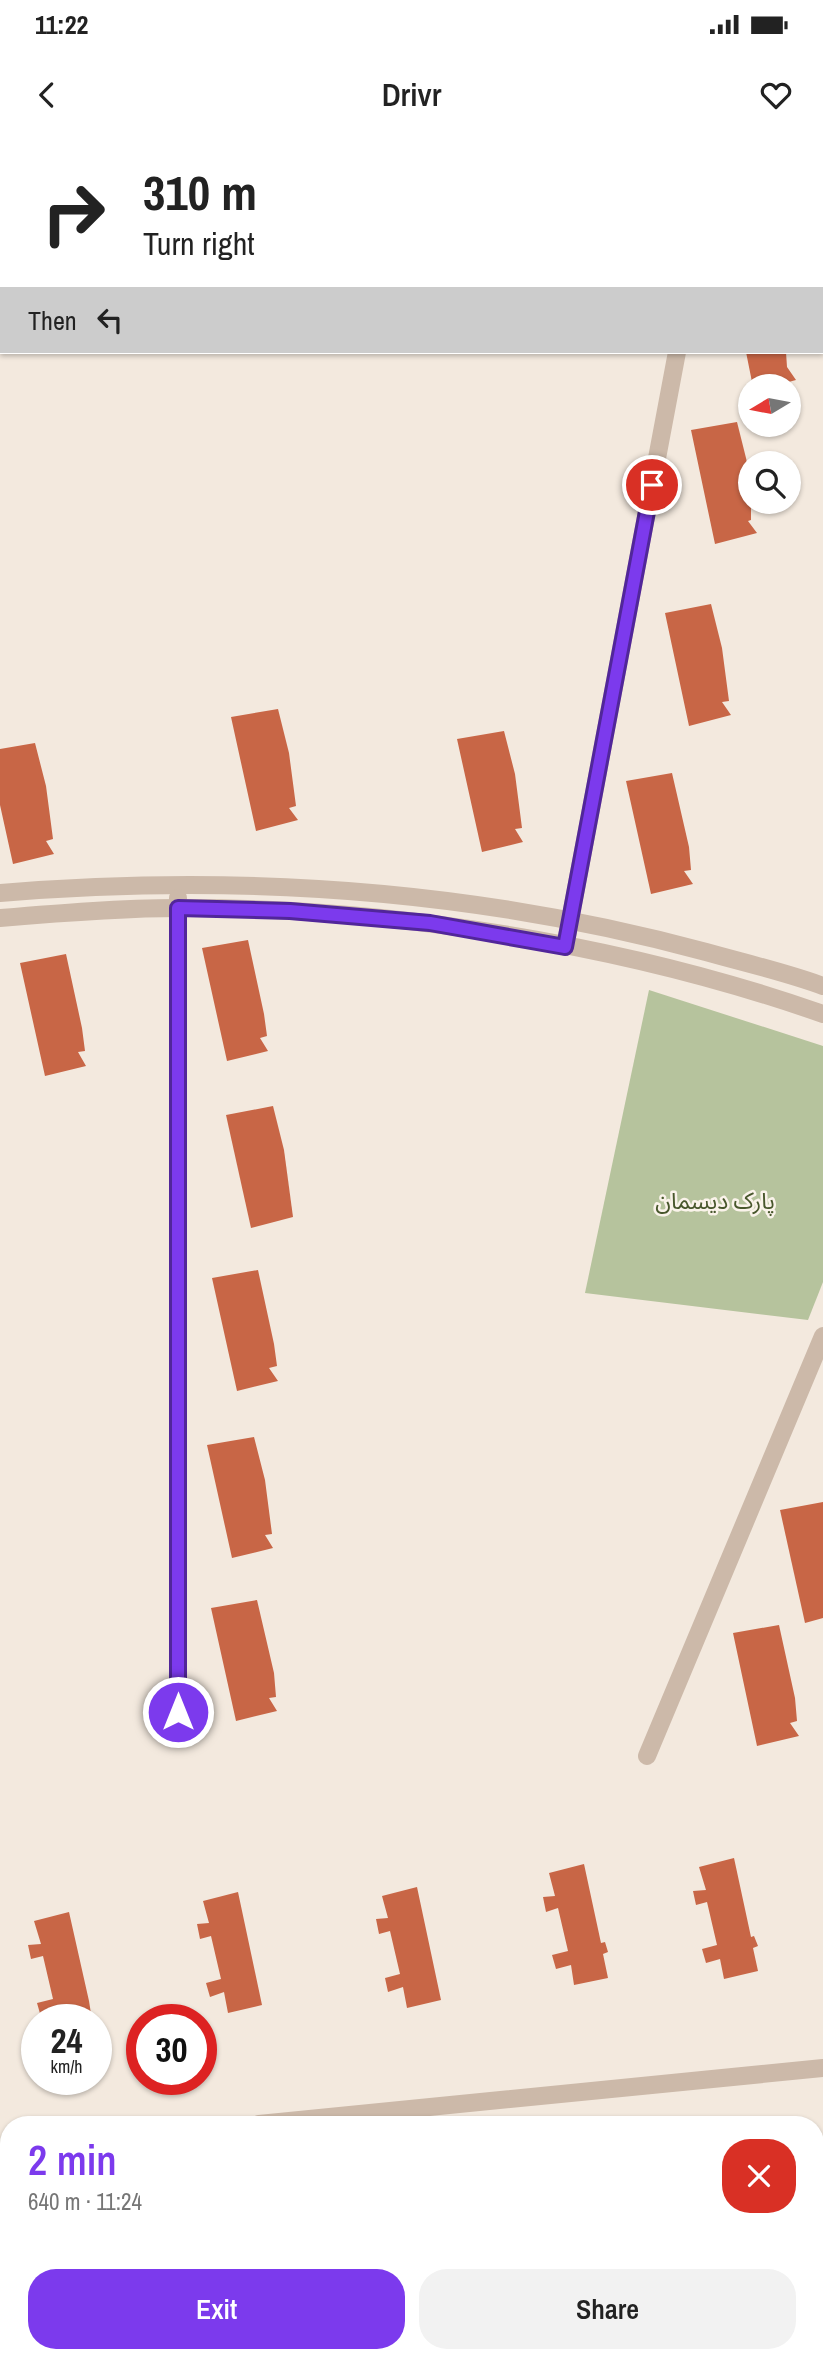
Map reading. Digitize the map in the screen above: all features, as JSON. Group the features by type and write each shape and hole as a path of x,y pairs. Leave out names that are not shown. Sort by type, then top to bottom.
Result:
{"street":[{"path":"565,947 677,354"},
{"path":"178,884 178,1712"},
{"path":"0,893 178,884 293,885 408,895 569,920 660,940 823,986"},
{"path":"0,918 178,908 290,911 430,923 660,965 823,1014"},
{"path":"647,1756 823,1336"},
{"path":"340,2116 823,2068"}],"green space":[{"name":"پارک دیسمان","path":"649,990 823,1046 823,1282 808,1320 585,1293"}],"building":[{"path":"746,354 786,354 787,367 792,374 750,374"},
{"path":"737,422 738,438 741,438 744,451 738,451 738,514 751,514 751,520 748,521 757,533 715,544 691,430"},
{"path":"711,604 722,648 729,701 722,702 731,715 689,726 665,613"},
{"path":"278,709 289,753 296,806 289,808 298,820 256,831 231,717"},
{"path":"504,731 515,774 522,828 515,829 523,842 482,852 457,739"},
{"path":"35,743 46,786 53,839 46,841 54,854 13,864 0,805 0,749"},
{"path":"672,773 689,847 691,870 684,871 693,884 651,894 626,781"},
{"path":"248,940 267,1036 260,1038 268,1051 227,1061 202,948"},
{"path":"66,954 85,1051 78,1052 86,1066 45,1076 20,963"},
{"path":"273,1106 284,1150 293,1217 251,1228 226,1115"},
{"path":"258,1270 277,1366 269,1368 278,1381 237,1391 212,1278"},
{"path":"254,1437 265,1480 272,1534 265,1535 273,1548 232,1558 207,1445"},
{"path":"823,1502 823,1618 805,1623 780,1510"},
{"path":"257,1600 274,1673 276,1697 269,1698 277,1711 236,1721 211,1608"},
{"path":"779,1625 795,1698 797,1721 790,1723 799,1736 757,1746 733,1633"},
{"path":"734,1858 751,1937 754,1936 758,1946 753,1948 758,1971 724,1979 720,1959 706,1963 702,1949 717,1945 707,1902 696,1905 693,1891 706,1890 699,1867"},
{"path":"584,1864 601,1943 605,1942 608,1952 603,1954 608,1978 574,1985 571,1965 556,1969 552,1955 568,1951 558,1908 546,1912 543,1897 555,1896 549,1873"},
{"path":"417,1887 441,2000 407,2008 403,1987 388,1992 385,1978 400,1974 390,1931 379,1934 376,1919 388,1918 382,1896"},
{"path":"238,1892 262,2005 228,2013 224,1992 210,1997 206,1983 221,1979 211,1936 200,1939 197,1924 209,1923 203,1901"},
{"path":"69,1912 89,2004 37,2004 53,1999 43,1956 31,1959 28,1945 41,1944 34,1921"}],"route":[{"path":"178,1712 178,908 290,911 430,923 565,947 652,485"}]}
